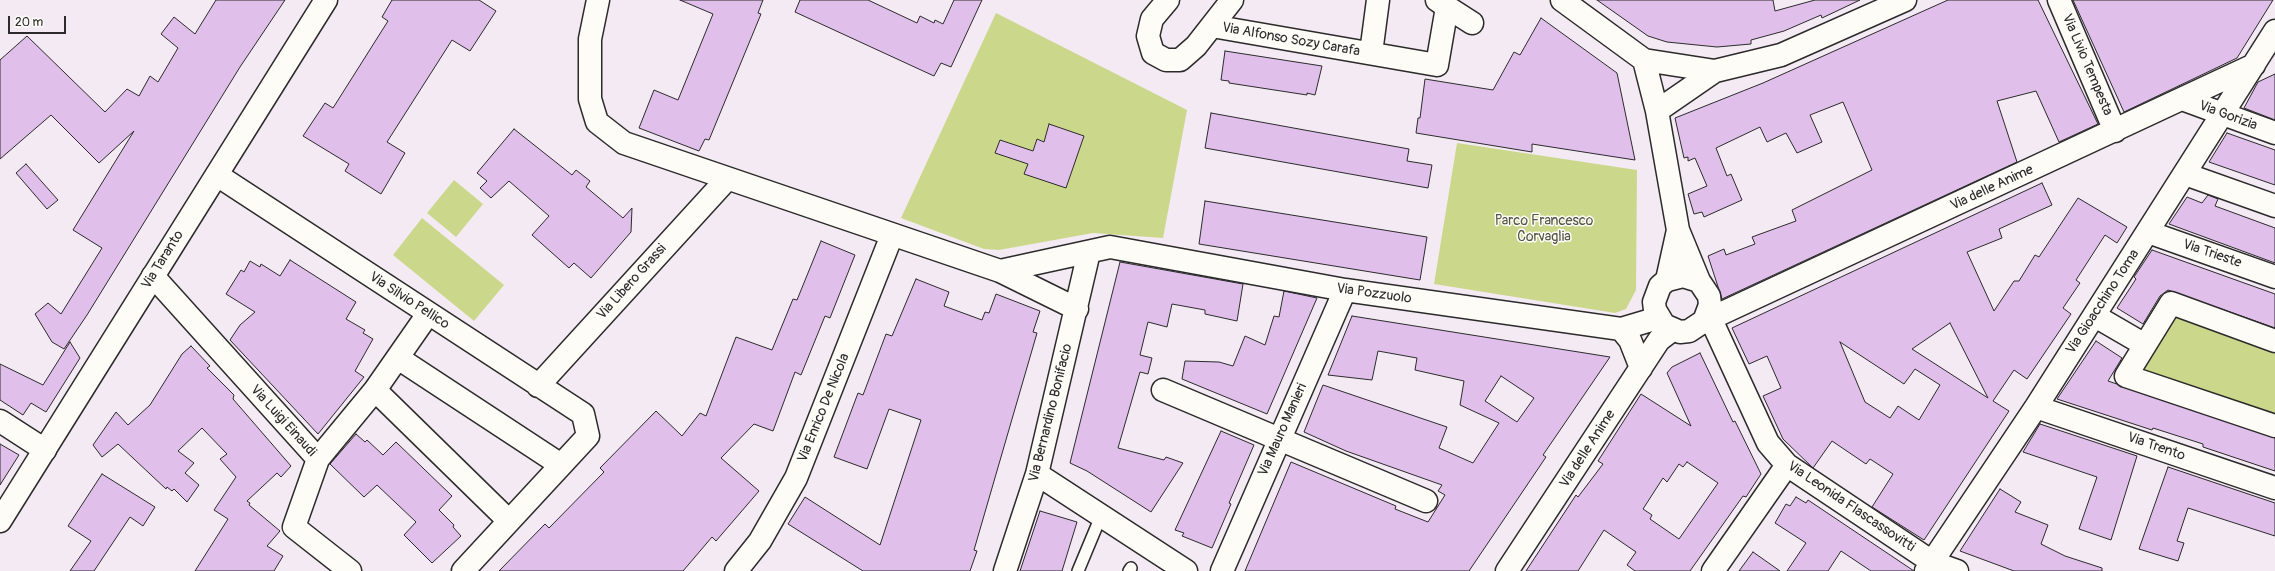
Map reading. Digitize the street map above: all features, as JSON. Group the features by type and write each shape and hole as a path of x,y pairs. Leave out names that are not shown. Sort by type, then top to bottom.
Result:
{"street":[{"name":"Via Taranto","path":"0,521 326,0"},
{"path":"598,0 590,39 590,99 597,122 624,144 1000,272 1077,309"},
{"path":"1168,0 1152,19 1148,36 1152,53 1166,60 1180,60 1196,46 1232,0"},
{"name":"Via Alfonso Sozy Carafa","path":"1370,53 1378,0"},
{"path":"1562,0 1644,60 1715,70 1781,55 1905,0"},
{"name":"Via Livio Tempesta","path":"2059,0 2115,131"},
{"name":"Via Alfonso Sozy Carafa","path":"1212,26 1437,65 1442,3 1472,23"},
{"name":"Via Gioacchino Toma","path":"1929,567 2095,316 2275,31"},
{"name":"Via delle Anime","path":"1706,318 1718,315 2275,56"},
{"path":"1644,60 1657,111 1678,230 1699,281 1709,296 1706,318 1689,331 1665,324 1654,302 1660,286 1667,280 1683,276 1699,281"},
{"path":"1657,111 1715,70"},
{"name":"Via Gorizia","path":"2182,99 2275,133"},
{"path":"2185,174 2275,206"},
{"name":"Via Silvio Pellico","path":"217,175 583,414 588,436 561,465"},
{"name":"Via Libero Grassi","path":"538,386 727,179"},
{"path":"1667,280 1678,230"},
{"name":"Via Trieste","path":"2148,232 2275,277"},
{"name":"Via Enrico De Nicola","path":"736,571 760,541 796,478 892,234"},
{"name":"Via Pozzuolo","path":"1000,272 1110,248 1345,290 1621,329 1665,324"},
{"name":"Via Bernardino Bonifacio","path":"1005,571 1037,474 1077,309 1089,252"},
{"name":"Via Luigi Einaudi","path":"153,276 318,459 294,526 350,571"},
{"name":"Via Mauro Manieri","path":"1222,571 1345,290"},
{"path":"2275,341 2171,303 2126,376 2275,426"},
{"path":"318,459 375,390 428,314"},
{"path":"2095,316 2145,345"},
{"name":"Via Leonida Flascassovitti","path":"1706,318 1714,326 1768,443 1787,465 1929,567 1957,571"},
{"name":"Via delle Anime","path":"1507,571 1659,340 1665,324"},
{"path":"1621,329 1630,340 1641,368"},
{"path":"398,358 561,465 463,571"},
{"path":"375,390 509,521"},
{"path":"1163,390 1426,501"},
{"name":"Via Trento","path":"2036,407 2275,488"},
{"path":"0,421 45,450"},
{"path":"1713,571 1787,465"},
{"path":"1037,474 1186,571"}],"lane":[{"path":"1078,571 1102,516"}],"green space":[{"path":"996,13 1187,110 1163,238 1093,233 999,250 984,249 901,218"},
{"name":"Parco Francesco Corvaglia","path":"1457,143 1637,170 1636,290 1626,309 1615,313 1434,284"},
{"path":"454,180 483,204 456,237 427,213"},
{"path":"422,218 504,285 474,321 393,255"},
{"path":"2176,313 2275,349 2275,419 2138,372"}],"building":[{"path":"216,0 285,0 240,67 87,315 64,349 52,342 35,314 48,303 61,314 102,248 73,230 134,131 99,163 51,115 0,159 0,60 27,36 105,112 127,89 139,96 150,76 158,82 178,48 161,34 174,17 195,34"},
{"path":"392,0 479,0 496,11 470,51 452,40 387,142 405,153 381,194 345,171 349,164 303,136 325,103 333,108 388,21 382,17"},
{"path":"680,0 763,0 758,13 761,14 709,140 705,139 699,151 639,128 654,90 678,100 713,14"},
{"path":"800,0 868,0 917,23 920,16 934,23 935,20 943,24 954,0 982,0 951,67 941,63 934,76 795,12"},
{"path":"1597,0 1773,0 1775,11 1815,0 1860,0 1822,18 1821,15 1784,31 1751,40 1751,44 1717,47 1667,42 1648,36"},
{"path":"1948,0 2038,0 2098,124 2059,142 2036,91 1997,101 2017,162 1722,299 1708,256 1724,249 1726,255 1755,244 1752,237 1796,221 1792,210 1872,170 1843,102 1810,115 1822,142 1797,153 1786,133 1767,142 1760,127 1716,148 1727,176 1731,174 1742,200 1704,217 1702,212 1694,214 1688,194 1707,186 1695,158 1688,161 1688,157 1684,158 1675,118 1763,83"},
{"path":"2073,0 2273,0 2237,58 2124,112"},
{"path":"1541,18 1617,73 1635,160 1532,144 1532,152 1416,133 1418,118 1420,118 1425,79 1493,90 1514,52 1520,55"},
{"path":"1225,51 1322,66 1315,95 1229,83 1229,81 1221,80"},
{"path":"2275,74 2275,120 2244,108 2258,82"},
{"path":"1211,113 1409,149 1407,161 1432,165 1428,188 1205,148"},
{"path":"1049,124 1084,136 1066,188 1024,174 1028,164 995,153 1000,140 1033,151 1037,139 1044,142"},
{"path":"514,129 572,175 576,170 590,181 586,187 623,218 632,208 631,232 591,278 574,263 569,268 532,235 549,216 509,181 491,198 480,188 487,181 477,173"},
{"path":"2227,133 2275,150 2275,185 2209,162"},
{"path":"26,164 58,200 47,209 16,173"},
{"path":"2042,183 2052,205 1999,229 2002,238 1967,252 1994,311 2014,281 2019,281 2035,255 2039,257 2078,198 2127,227 2117,243 2105,235 2076,280 2080,283 2063,308 2071,314 2027,379 2014,370 1993,401 2009,411 1924,540 1872,507 1893,474 1870,459 1866,464 1832,441 1813,468 1783,439 1763,396 1781,388 1767,356 1749,364 1732,328","holes":["1950,323 1988,398 1912,349","1840,342 1904,384 1915,369 1940,385 1919,420 1898,406 1890,418 1865,402"]},
{"path":"2208,195 2218,199 2215,206 2275,228 2275,263 2169,224 2187,197 2202,203"},
{"path":"1205,201 1427,237 1420,280 1199,244"},
{"path":"821,241 855,255 830,318 825,316 801,375 795,372 773,431 754,424 721,458 759,491 716,541 712,537 683,571 499,571 545,524 549,528 604,472 600,468 656,411 682,436 700,413 706,416 736,337 772,350 793,299 797,300"},
{"path":"2152,250 2275,294 2275,328 2168,290 2160,296 2143,324 2117,308 2136,279 2134,277"},
{"path":"290,260 356,302 346,319 365,330 363,333 373,339 355,371 364,377 318,434 230,340 240,325 255,312 226,294 241,270 244,272 250,261 260,267 261,264 280,276"},
{"path":"1120,262 1243,284 1237,321 1205,314 1205,310 1172,304 1167,327 1148,322 1140,355 1152,358 1148,374 1140,372 1118,448 1164,460 1166,457 1183,463 1151,512 1087,471 1070,463"},
{"path":"916,279 949,292 944,306 982,320 985,312 989,313 996,294 1040,311 1033,332 1037,333 974,550 977,551 970,571 863,571 788,524 805,497 880,545 921,420 889,409 867,469 834,457 858,393 863,395 886,334 892,336"},
{"path":"1284,291 1317,298 1267,414 1182,379 1185,361 1219,362 1233,366 1245,336 1265,345 1274,316 1279,317"},
{"path":"1352,316 1610,357 1543,455 1546,457 1469,571 1245,571 1291,462 1396,506 1395,509 1428,522 1445,495 1438,491 1442,485 1346,451 1304,432 1323,385 1447,427 1439,448 1473,463 1499,423 1460,405 1464,381 1415,370 1417,358 1378,351 1372,380 1328,375","holes":["1501,376 1534,398 1517,422 1485,401"]},
{"path":"2096,341 2122,358 2108,381 2275,438 2275,471 2203,447 2203,444 2153,428 2152,430 2057,399"},
{"path":"70,342 80,358 46,412 31,403 23,415 0,400 0,364 43,385"},
{"path":"191,346 210,366 207,368 234,395 233,399 291,466 281,477 277,473 247,501 250,503 249,505 280,531 267,546 283,556 274,571 195,571 228,519 214,510 236,477 220,459 227,454 202,428 178,451 194,463 185,473 199,485 187,502 174,489 172,491 167,487 166,489 118,444 102,457 93,445 116,412 128,425 150,405 182,354"},
{"path":"1700,353 1733,422 1735,421 1761,474 1746,497 1743,496 1690,571 1635,571 1627,565 1636,552 1604,530 1578,571 1526,571 1576,495 1578,497 1603,464 1598,461 1641,394 1691,426 1667,373 1672,367","holes":["1687,462 1718,483 1679,539 1650,519 1652,515 1643,509 1663,478 1667,482 1679,464 1683,467"]},
{"path":"2040,424 2137,456 2111,540 2079,529 2097,477 2023,452"},
{"path":"1221,431 1254,445 1229,503 1231,504 1212,548 1182,536 1184,533 1175,530"},
{"path":"356,434 365,442 367,440 383,455 396,442 452,496 439,510 454,525 453,527 461,536 432,563 404,535 416,522 377,485 364,497 330,464"},
{"path":"0,444 19,455 0,485"},
{"path":"2168,467 2275,503 2275,536 2188,508 2177,541 2184,543 2178,561 2139,549"},
{"path":"102,474 155,507 143,526 130,517 94,571 70,571 91,541 68,526"},
{"path":"2000,489 2021,502 2015,512 2048,525 2041,544 2065,556 2102,568 2102,571 2014,571 1960,551"},
{"path":"1796,497 1806,503 1808,500 1914,571 1871,571 1841,551 1828,571 1787,571 1806,543 1775,523 1786,504 1790,506"},
{"path":"1040,511 1077,522 1062,571 1020,571"},
{"path":"1753,552 1780,571 1739,571"}]}
